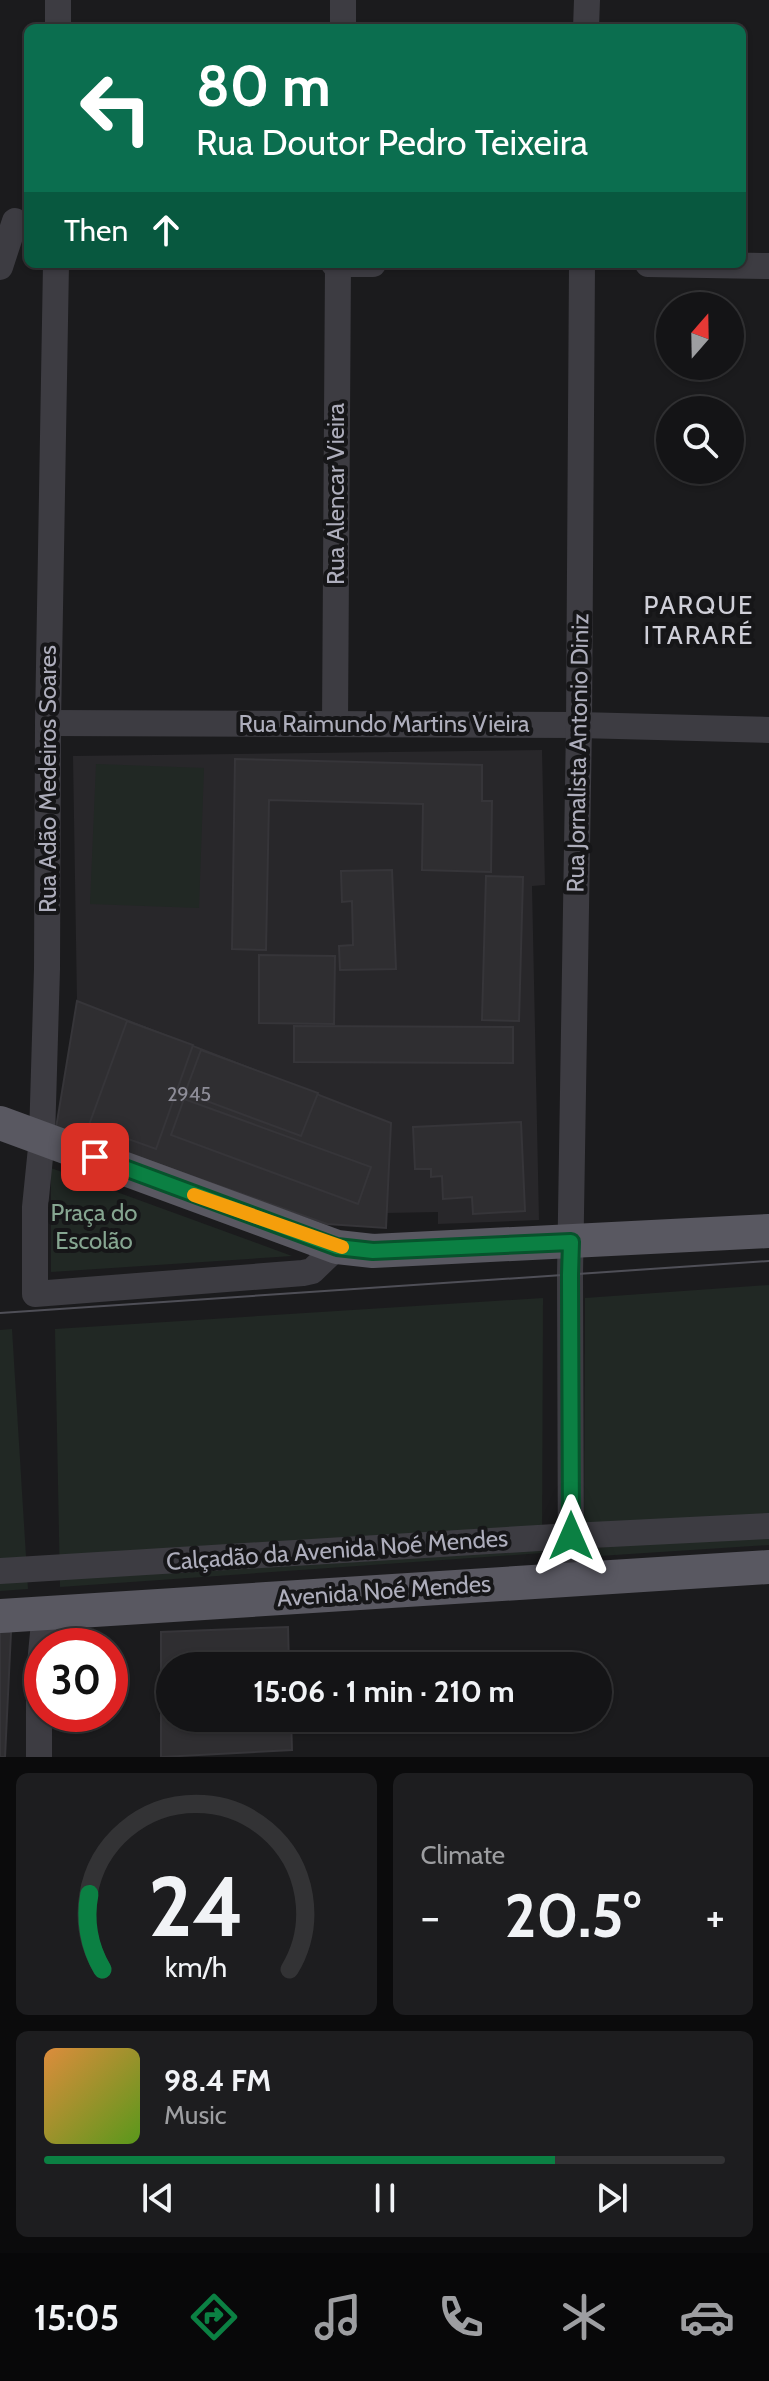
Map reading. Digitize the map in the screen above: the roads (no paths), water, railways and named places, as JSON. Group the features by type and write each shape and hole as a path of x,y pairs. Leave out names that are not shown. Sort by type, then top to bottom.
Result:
{"main road":[{"path":"0,1123 337,1247 373,1251 769,1231"},
{"name":"Avenida Noé Mendes","path":"0,1616 769,1567"}],"street":[{"path":"58,0 58,24"},
{"path":"343,0 343,24"},
{"path":"586,24 587,0"},
{"path":"0,267 14,222"},
{"path":"746,266 769,266"},
{"name":"Rua Adão Medeiros Soares","path":"56,268 47,969 42,1138 35,1207 35,1294 303,1273 312,1271 337,1247"},
{"name":"Rua Alencar Vieira","path":"335,723 337,268"},
{"name":"Rua Jornalista Antonio Diniz","path":"571,1579 570,1275 579,725 582,268"},
{"name":"Rua Raimundo Martins Vieira","path":"48,723 579,725 769,730"},
{"name":"Calçadão da Avenida Noé Mendes","path":"0,1571 769,1526"},
{"path":"39,1757 39,1675 45,1612"}],"tram line":[{"path":"0,1313 769,1261"}],"district":[{"name":"PARQUE ITARARÉ","path":"699,620"}],"park label":[{"name":"Praça do Escolão","path":"94,1227"}]}
